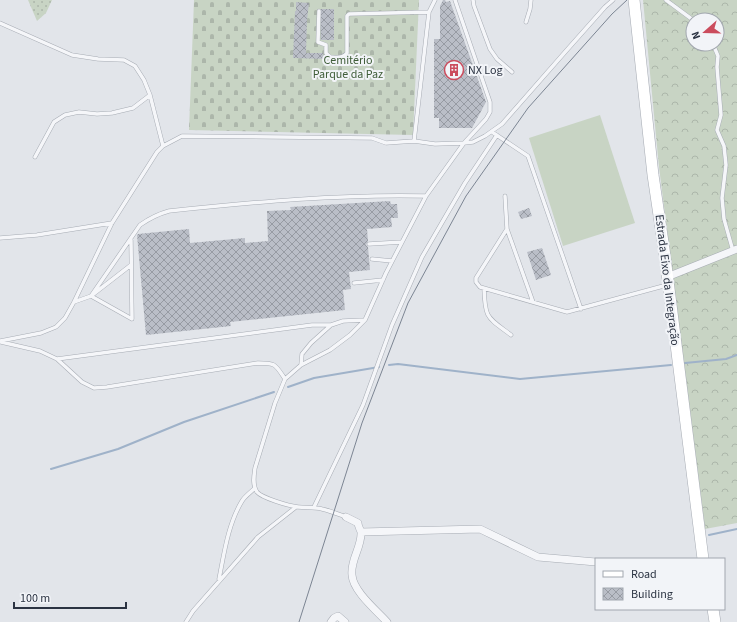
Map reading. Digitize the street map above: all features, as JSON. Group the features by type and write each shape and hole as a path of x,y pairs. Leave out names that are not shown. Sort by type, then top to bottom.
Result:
{"main road":[{"name":"Estrada Eixo da Integração","path":"634,0 653,175 668,280 703,558"},
{"path":"713,610 715,622"}],"street":[{"path":"668,280 735,250"},
{"path":"346,517 358,523 361,532 353,563 353,580 357,589 387,622"},
{"path":"361,532 480,529 538,557 595,562"},
{"path":"330,622 336,616 340,617 345,622"}],"lane":[{"path":"414,141 429,12 435,0"},
{"path":"346,517 314,507 296,507 265,497 258,493 255,488 254,477 275,403 285,379 301,365 330,350 350,335 365,320 392,261 426,196 464,143 486,119 490,112 490,102 455,0"},
{"path":"473,0 490,49 496,59 512,72"},
{"path":"526,22 531,0"},
{"path":"0,341 41,332 56,327 65,318 112,223 163,146 182,136 372,138 386,143 414,141 435,144 474,142 492,132 502,124 605,7 613,0"},
{"path":"666,0 685,14"},
{"path":"319,11 318,42 326,45 326,53 333,58 342,57 347,53 347,16 349,14 429,12"},
{"path":"0,24 72,56 124,60 135,66 144,80 150,95 163,146"},
{"path":"716,52 718,56 717,67 721,115 717,130 724,146 726,165 722,198 724,218 735,250"},
{"path":"35,156 54,122 65,115 79,112 97,114 133,108 150,95"},
{"path":"492,132 528,156 581,309"},
{"path":"314,507 363,405 392,325 422,257 465,183 497,135"},
{"path":"91,296 140,225 150,218 169,211 305,198 387,195 426,196"},
{"path":"505,196 507,229 533,302"},
{"path":"0,238 37,235 112,223"},
{"path":"507,229 476,278 477,285 567,312 581,309 668,280"},
{"path":"91,296 132,318 131,239"},
{"path":"369,244 402,242"},
{"path":"372,259 392,261"},
{"path":"74,302 91,296 131,265"},
{"path":"354,283 383,280"},
{"path":"484,288 485,306 489,318 511,335"},
{"path":"57,359 312,325 331,325 343,321 365,320"},
{"path":"301,365 302,354 311,343 331,325"},
{"path":"0,341 40,351 57,359 82,382 94,388 258,363 271,363 278,367 285,379"},
{"path":"219,581 233,518 242,500 255,488"},
{"path":"186,622 193,611 258,537 296,507"}],"green space":[{"path":"28,0 52,0 46,13 37,21"},
{"name":"Cemitério Parque da Paz","path":"194,0 419,0 413,135 189,130"},
{"path":"643,0 737,0 737,523 705,529 659,167"},
{"path":"600,115 635,223 563,246 529,138"}],"building":[{"name":"NX Log","path":"443,0 446,2 450,1 486,102 472,128 439,128 439,118 434,118 434,39 440,39 440,6"},
{"path":"296,2 309,3 306,53 323,53 324,59 293,58"},
{"path":"321,9 334,9 334,40 321,40"},
{"path":"390,201 391,204 397,204 398,218 391,218 392,227 367,229 368,241 366,245 368,247 370,270 349,272 351,289 343,290 345,310 230,322 231,326 146,335 138,234 189,229 190,243 245,238 245,243 268,241 267,211 291,210 290,207"},
{"path":"529,208 532,216 521,219 518,212"},
{"path":"542,248 551,275 536,280 527,252"}],"waterway":[{"path":"685,363 726,359 737,355"},
{"path":"389,365 398,364 520,379 671,365"},
{"path":"288,387 314,378 379,367"},
{"path":"51,469 118,449 184,422 274,392"},
{"path":"709,535 737,529"}],"tram line":[{"path":"299,622 362,423 408,303 466,196 528,108 612,14 627,0"}],"place":[{"name":"NX Log","path":"454,70"}]}
